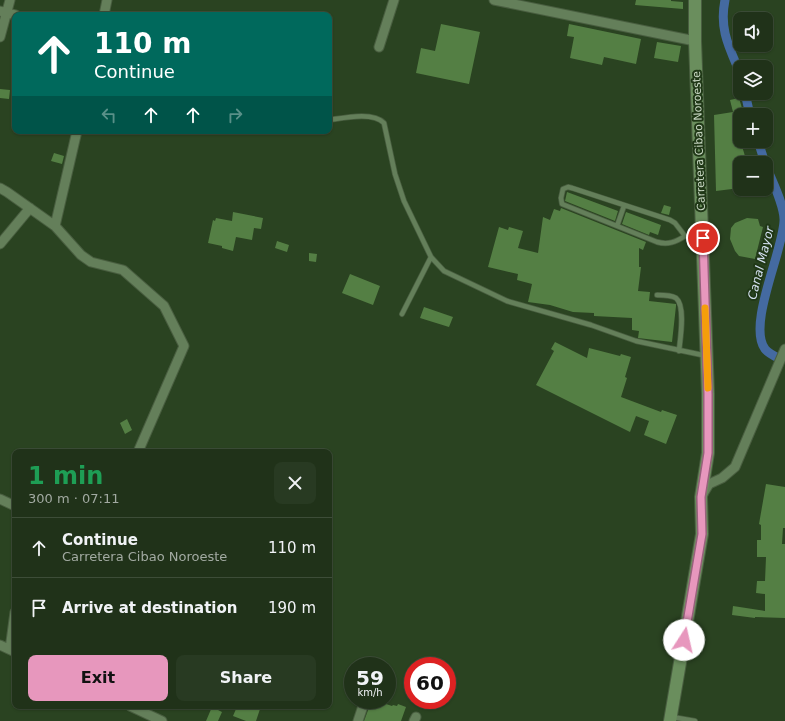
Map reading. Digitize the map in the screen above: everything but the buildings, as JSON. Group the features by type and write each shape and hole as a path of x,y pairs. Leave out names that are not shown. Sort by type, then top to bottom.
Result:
{"main road":[{"name":"Carretera Cibao Noroeste","path":"670,719 702,534 701,497 708,453 707,356 703,238 694,41 695,0"}],"street":[{"path":"0,37 8,13 10,0"},
{"path":"105,12 108,0"},
{"path":"379,47 394,0"},
{"path":"494,0 694,41"},
{"path":"55,226 76,134"},
{"path":"0,188 8,192 55,226 80,255 91,262 123,270 164,306 184,346 139,449"},
{"path":"0,244 30,208"},
{"path":"701,497 709,484 722,478 735,467 785,349"},
{"path":"0,499 12,505"},
{"path":"0,645 12,651"},
{"path":"358,721 362,709"},
{"path":"151,711 162,721"}],"lane":[{"path":"332,120 358,116 379,119 384,123 395,174 404,201 431,257 444,271 507,301 591,325 636,341 707,356"},
{"path":"685,236 675,223 572,188 568,187 563,189 561,198 562,204 661,243 673,243 685,236 703,238"},
{"path":"617,226 624,206"},
{"path":"402,314 431,257"},
{"path":"657,295 676,298 680,303 682,316 679,351"},
{"path":"670,719 695,721"}],"waterway":[{"name":"Canal Mayor","path":"725,0 723,10 724,29 735,60"},
{"name":"Canal Mayor","path":"747,100 748,108"},
{"name":"Canal Mayor","path":"760,148 763,156"},
{"name":"Canal Mayor","path":"773,182 784,215 784,221 778,250 767,287 760,323 761,338 765,349 780,359"}],"slow traffic":[{"path":"705,308 708,388"}],"route":[{"path":"684,640 702,534 701,497 708,453 708,394 703,238"}]}
